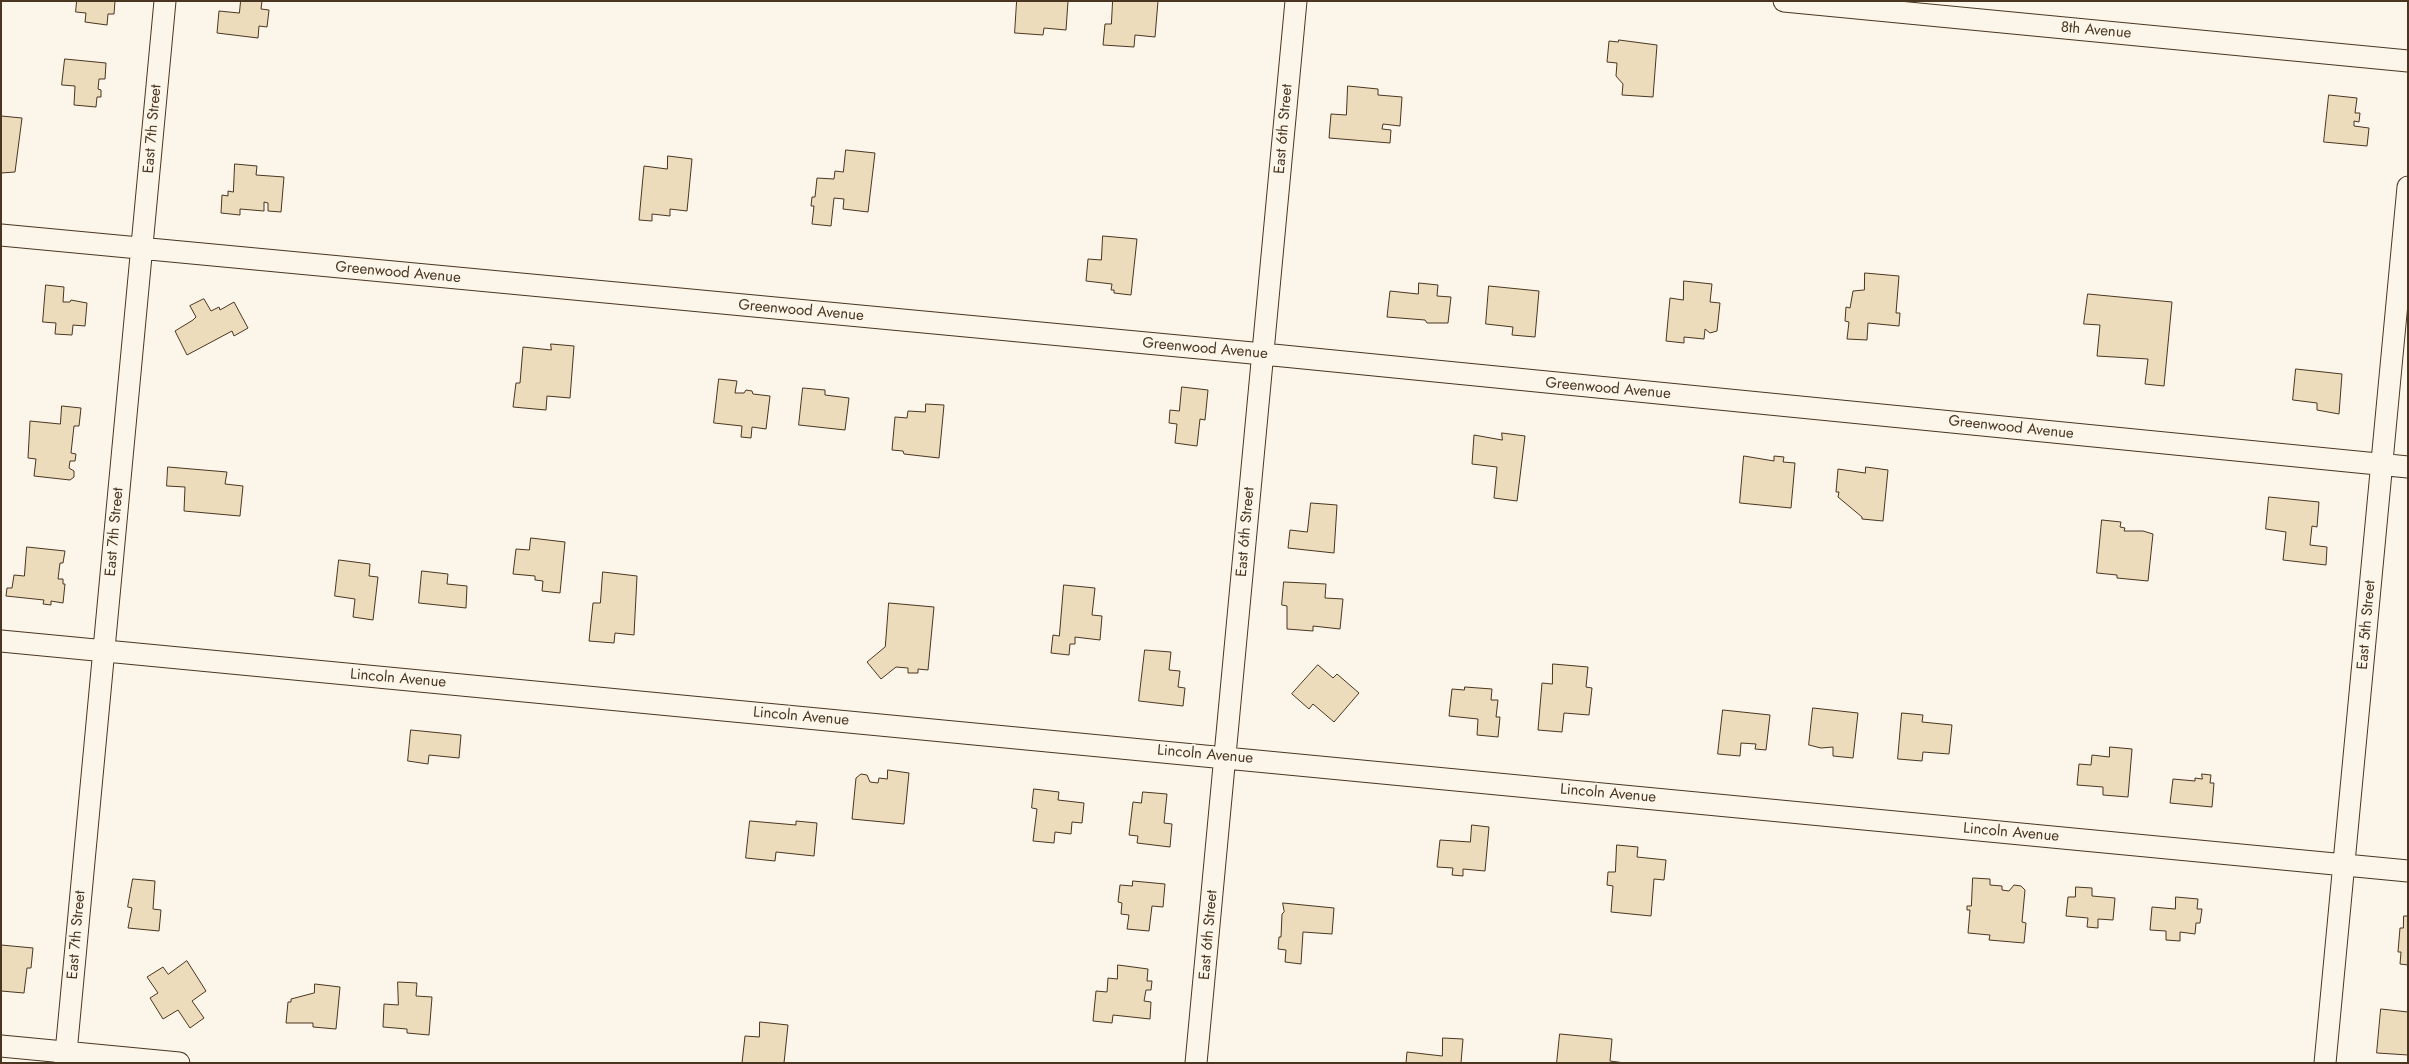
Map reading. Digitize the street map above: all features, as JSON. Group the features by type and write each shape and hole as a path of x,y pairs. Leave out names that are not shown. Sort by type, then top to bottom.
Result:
{"street":[{"name":"East 7th Street","path":"66,1057 165,1"},
{"name":"East 6th Street","path":"1196,1063 1296,1"},
{"name":"8th Avenue","path":"1784,1 2408,61"},
{"name":"East 5th Street","path":"2325,1063 2408,187"},
{"name":"Greenwood Avenue","path":"1,235 1263,354 2408,467"},
{"name":"Lincoln Avenue","path":"1,640 2408,871"},
{"path":"1,1046 66,1057 178,1063"}],"building":[{"path":"77,1 115,1 114,14 108,14 107,25 85,22 86,13 76,12"},
{"path":"241,1 262,1 261,9 269,10 267,27 259,26 258,38 217,33 219,11 239,13"},
{"path":"1017,1 1068,1 1066,30 1044,28 1043,35 1015,33"},
{"path":"1113,1 1158,1 1155,37 1135,35 1134,47 1103,45 1105,24 1111,24"},
{"path":"1619,40 1657,45 1653,97 1622,95 1623,84 1616,76 1617,63 1607,62 1609,41 1618,42"},
{"path":"65,59 106,63 105,79 99,79 98,89 101,90 101,97 97,97 96,107 74,105 75,86 62,85"},
{"path":"1348,86 1378,89 1378,95 1402,97 1400,126 1383,124 1382,129 1391,130 1390,143 1329,138 1331,114 1346,115"},
{"path":"2329,95 2357,98 2355,113 2360,113 2359,122 2354,121 2354,126 2369,128 2367,146 2324,142"},
{"path":"1,116 22,118 15,172 1,173"},
{"path":"846,150 875,153 868,212 843,209 844,199 834,198 831,226 812,224 814,206 811,206 812,197 815,197 817,178 834,179 835,171 843,172"},
{"path":"668,156 692,159 687,211 670,209 670,216 652,214 652,221 639,220 644,166 667,169"},
{"path":"235,164 257,166 256,175 284,177 281,212 268,211 268,203 264,202 264,211 240,209 240,215 221,213 222,195 228,196 228,191 233,192"},
{"path":"1103,236 1137,239 1131,295 1114,293 1114,290 1111,290 1112,284 1086,281 1088,259 1101,260"},
{"path":"1865,273 1899,276 1896,313 1900,313 1899,326 1868,323 1867,340 1847,339 1849,322 1845,321 1846,307 1850,308 1853,291 1864,290"},
{"path":"1684,281 1712,284 1710,302 1720,303 1717,331 1710,333 1705,329 1704,339 1684,337 1684,343 1666,341 1670,298 1683,300"},
{"path":"1419,283 1438,285 1437,296 1451,297 1448,323 1427,323 1425,320 1387,317 1390,291 1418,294"},
{"path":"46,285 64,287 63,302 70,302 71,300 87,303 85,326 73,325 72,335 55,334 56,323 43,322"},
{"path":"1489,286 1539,291 1535,337 1512,335 1513,327 1486,324"},
{"path":"2088,294 2172,302 2164,386 2145,384 2148,359 2097,356 2100,325 2084,324"},
{"path":"204,299 211,311 219,307 220,310 234,302 248,328 234,336 232,331 187,355 175,331 196,317 190,306"},
{"path":"551,344 574,346 570,398 547,396 546,410 513,407 516,383 520,383 523,347 551,350"},
{"path":"2296,369 2342,374 2339,414 2317,410 2317,403 2293,400"},
{"path":"719,379 737,381 735,393 744,393 746,390 752,391 753,394 770,396 766,429 752,427 751,438 741,437 742,426 714,423"},
{"path":"1182,387 1208,390 1205,420 1200,419 1197,446 1175,443 1177,424 1169,423 1170,410 1179,411"},
{"path":"803,388 825,390 825,395 849,398 845,430 799,425"},
{"path":"926,404 944,405 939,458 904,454 903,451 892,450 895,417 907,418 908,411 925,412"},
{"path":"62,406 81,408 79,426 74,426 71,453 76,454 75,461 70,461 69,468 74,471 74,477 70,480 34,476 36,459 28,458 30,421 60,424"},
{"path":"1502,433 1525,436 1517,501 1494,498 1497,467 1472,464 1474,435 1502,440"},
{"path":"1744,456 1774,461 1774,456 1784,457 1783,462 1795,463 1791,508 1740,503"},
{"path":"168,467 227,472 225,484 243,486 240,516 184,511 185,487 167,486"},
{"path":"1866,467 1888,470 1883,521 1862,519 1838,497 1839,492 1836,492 1838,469 1865,473"},
{"path":"2269,497 2319,502 2317,527 2312,526 2310,545 2327,547 2326,565 2283,560 2286,532 2266,529"},
{"path":"1311,503 1337,505 1334,553 1288,548 1290,530 1307,532"},
{"path":"2102,520 2121,522 2120,527 2125,528 2124,531 2143,531 2153,534 2148,581 2117,578 2117,575 2097,573"},
{"path":"531,538 565,542 560,593 542,591 543,581 535,580 535,576 513,574 516,549 529,550"},
{"path":"27,547 65,551 63,563 60,563 58,579 63,579 63,584 65,584 63,603 51,601 51,605 43,604 44,600 6,596 7,588 12,588 14,575 24,576"},
{"path":"339,560 370,564 369,576 378,577 373,620 353,617 355,599 335,596"},
{"path":"422,571 448,574 447,584 467,586 466,608 419,603"},
{"path":"603,572 637,576 634,635 615,633 614,643 589,641 593,603 600,603"},
{"path":"1284,582 1326,584 1325,598 1343,599 1340,629 1313,626 1313,631 1287,629 1287,606 1282,605"},
{"path":"1064,585 1095,588 1092,615 1102,616 1100,640 1075,637 1075,644 1070,644 1069,655 1051,653 1053,635 1059,636"},
{"path":"889,603 934,607 928,670 918,669 918,673 908,673 908,668 896,667 881,679 867,662 885,647"},
{"path":"1145,650 1171,652 1169,670 1180,671 1178,687 1185,688 1183,706 1139,701"},
{"path":"1553,664 1588,667 1586,687 1592,688 1589,715 1564,713 1562,732 1538,730 1542,683 1552,684"},
{"path":"1318,665 1333,678 1337,674 1359,693 1334,722 1313,704 1309,709 1292,694"},
{"path":"1465,687 1492,689 1491,700 1498,700 1496,717 1500,717 1498,737 1477,735 1478,719 1449,716 1452,689 1464,690"},
{"path":"1813,708 1858,713 1853,758 1833,756 1833,747 1821,748 1809,745"},
{"path":"1723,710 1770,715 1766,750 1755,749 1756,744 1741,743 1740,756 1718,754"},
{"path":"1902,713 1923,715 1922,722 1952,725 1949,754 1923,752 1922,761 1898,759"},
{"path":"411,730 461,735 459,758 429,755 428,764 408,761"},
{"path":"2110,747 2132,749 2128,797 2103,795 2103,787 2077,785 2079,764 2091,765 2092,755 2109,757"},
{"path":"888,770 909,773 904,824 852,819 856,778 861,774 867,775 870,782 878,783 879,778 887,779"},
{"path":"2202,774 2211,775 2210,783 2214,783 2212,807 2170,803 2173,779 2195,781 2195,778 2202,779"},
{"path":"1034,789 1059,792 1058,800 1084,803 1082,823 1072,822 1071,834 1055,832 1054,843 1033,841 1037,809 1032,808"},
{"path":"1143,792 1167,794 1164,823 1172,824 1170,847 1137,843 1138,836 1129,835 1133,802 1141,803"},
{"path":"750,821 796,825 796,821 817,823 814,856 776,852 775,861 746,858"},
{"path":"1472,825 1489,827 1485,871 1463,869 1463,876 1452,875 1453,868 1437,867 1440,840 1470,842"},
{"path":"1617,845 1638,847 1637,857 1666,860 1664,880 1654,879 1651,916 1611,912 1613,886 1607,885 1608,872 1615,872"},
{"path":"1973,878 1990,879 1990,885 2002,886 2002,890 2009,891 2014,885 2021,886 2025,890 2022,922 2026,923 2024,943 1989,940 1990,935 1968,933 1970,910 1967,910 1967,906 1971,906"},
{"path":"133,879 155,881 153,909 161,910 159,931 128,928 132,908 128,907"},
{"path":"1133,881 1165,884 1163,907 1152,906 1149,931 1127,929 1129,915 1121,914 1122,903 1118,902 1120,885 1132,886"},
{"path":"2076,887 2092,888 2092,896 2115,898 2113,920 2098,919 2098,928 2087,927 2088,918 2066,916 2068,897 2075,897"},
{"path":"2176,897 2198,899 2197,909 2202,909 2200,923 2196,923 2195,934 2180,932 2180,941 2166,940 2166,931 2150,930 2152,907 2175,909"},
{"path":"1283,903 1334,908 1332,934 1303,932 1301,964 1285,962 1286,950 1278,949 1279,937 1281,937 1282,914 1284,912"},
{"path":"2404,916 2408,916 2408,965 2400,964 2401,952 2398,952 2400,928 2403,928"},
{"path":"1,945 33,948 31,968 27,968 24,993 1,991"},
{"path":"187,961 206,991 192,1001 204,1018 190,1028 178,1010 163,1019 150,998 158,993 147,977 163,967 168,974"},
{"path":"1118,965 1148,969 1147,981 1152,981 1151,990 1146,990 1144,1001 1151,1002 1150,1019 1113,1015 1112,1023 1093,1021 1096,991 1107,992 1108,978 1117,979"},
{"path":"398,982 417,983 416,996 432,997 429,1035 407,1033 407,1029 383,1027 384,1004 398,1005"},
{"path":"315,984 340,987 336,1029 313,1027 313,1023 286,1023 288,1002 291,1002 291,999 314,993"},
{"path":"2381,1009 2408,1012 2408,1055 2377,1053"},
{"path":"760,1022 788,1025 784,1063 742,1063 745,1036 759,1037"},
{"path":"1560,1034 1612,1039 1610,1061 1625,1063 1557,1063"},
{"path":"1443,1038 1463,1039 1461,1063 1406,1063 1407,1052 1442,1056"}]}
